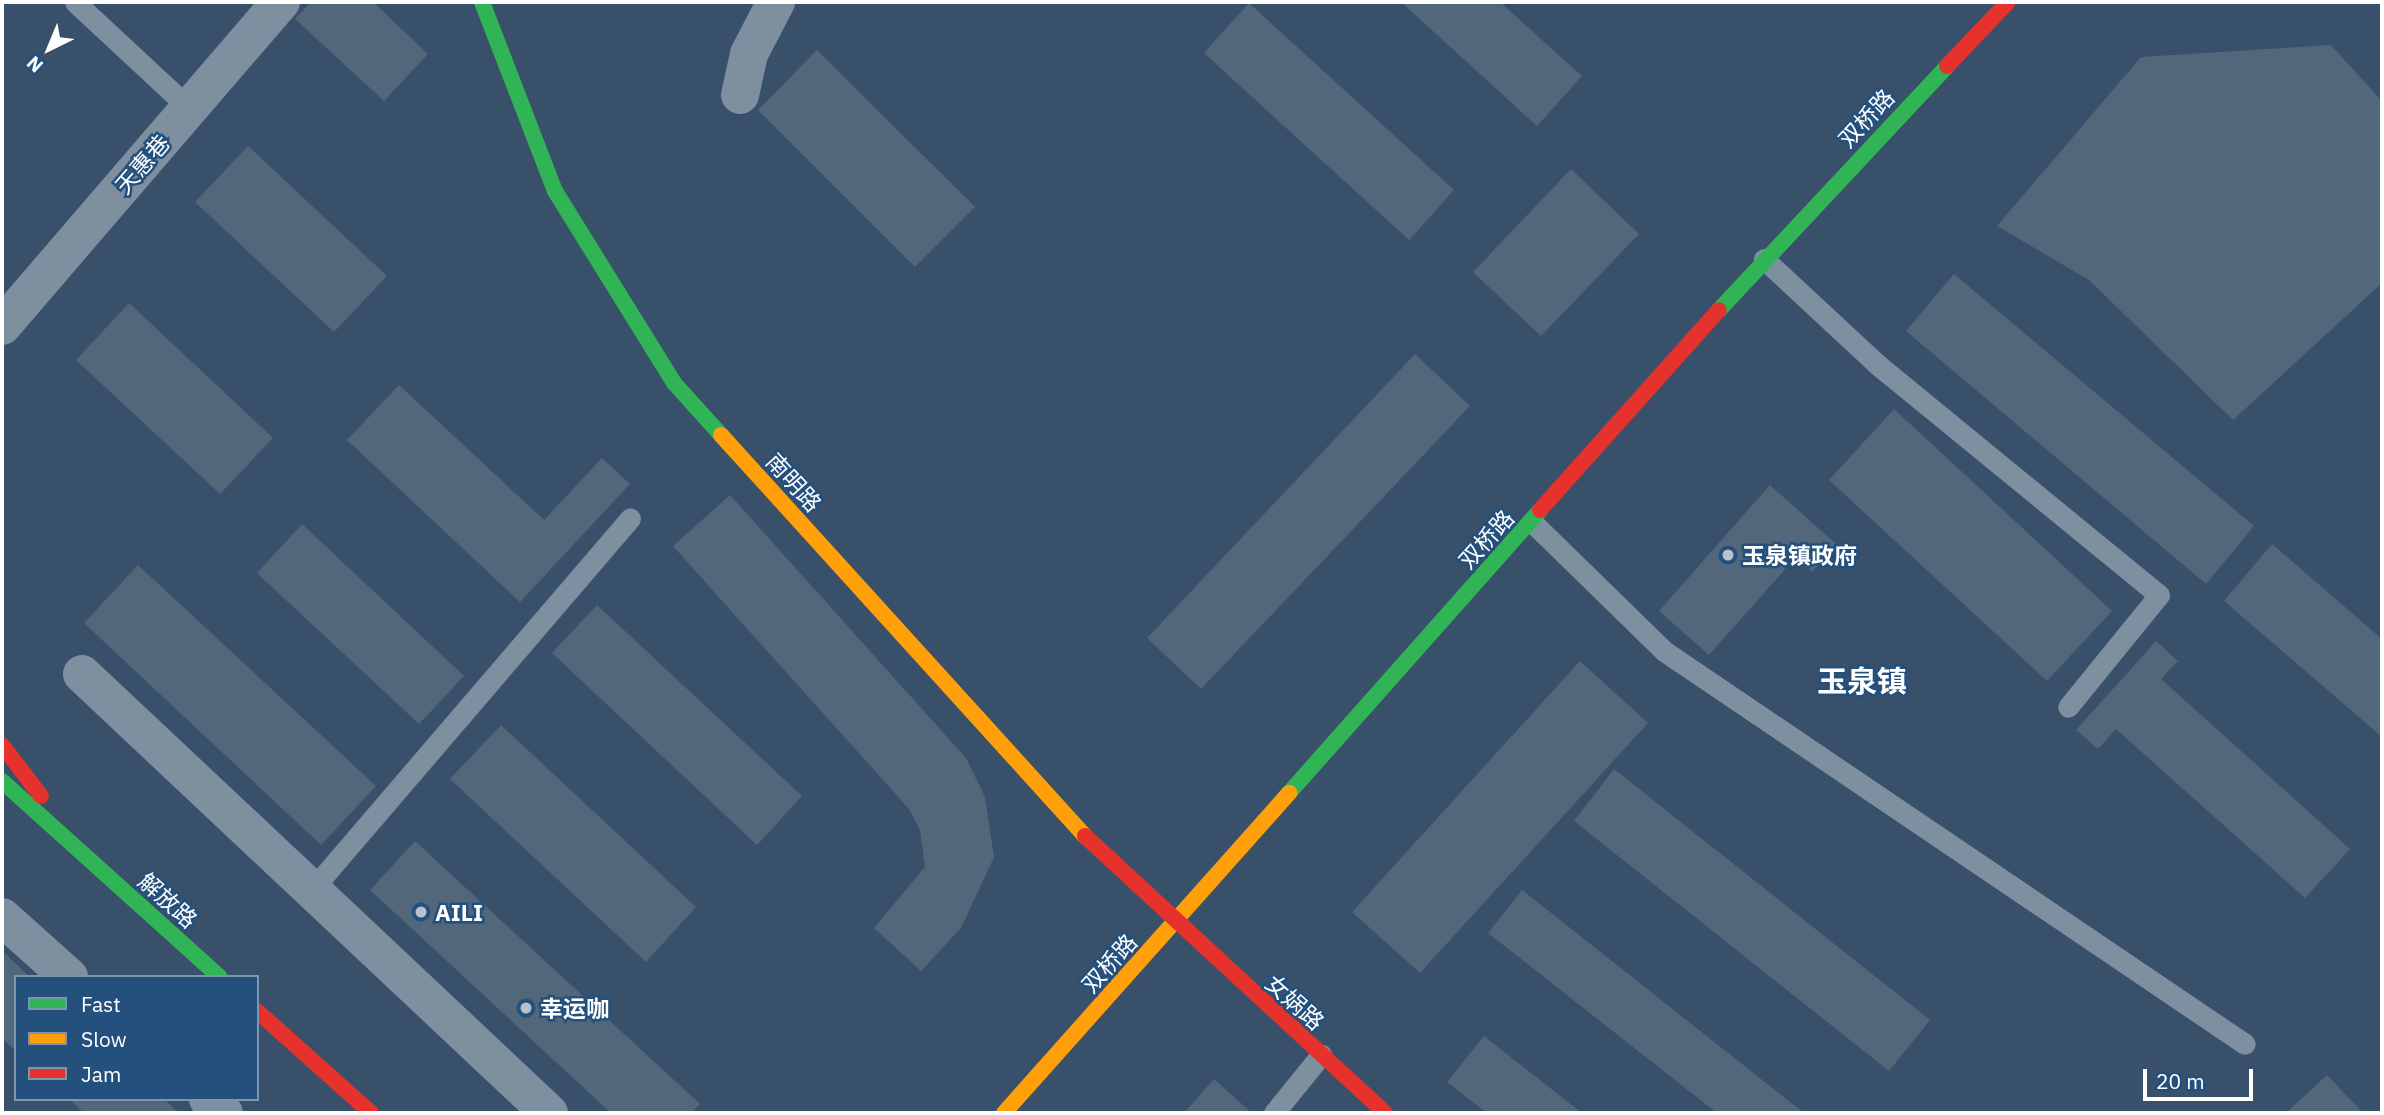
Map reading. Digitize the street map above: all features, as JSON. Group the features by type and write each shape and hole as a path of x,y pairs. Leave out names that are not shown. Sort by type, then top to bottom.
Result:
{"main road":[{"name":"南明路","path":"482,2 555,191 674,383 1112,866 1175,924"},
{"name":"双桥路","path":"1004,1113 1764,259 2008,2"},
{"name":"解放路","path":"2,745 86,857"},
{"name":"解放路","path":"2,781 218,975"},
{"name":"女娲路","path":"1175,924 1385,1113"},
{"path":"259,1013 371,1113"}],"street":[{"name":"天惠巷","path":"2,326 281,2"},
{"path":"740,95 749,54 776,2"},
{"path":"82,674 315,887 549,1113"},
{"path":"2,917 67,975"},
{"path":"210,1101 224,1113"}],"lane":[{"path":"75,2 189,108"},
{"path":"1764,259 1878,365 2159,595 2068,707"},
{"path":"315,887 630,518"},
{"path":"1532,522 1664,651 2245,1044"},
{"path":"1274,1113 1321,1055"}],"building":[{"path":"311,2 373,2 428,54 384,101 295,19"},
{"path":"1401,2 1500,2 1582,76 1537,126"},
{"path":"1249,3 1454,190 1409,240 1204,53"},
{"path":"2331,45 2382,101 2382,283 2233,420 2089,280 1997,226 2141,57"},
{"path":"817,50 975,207 915,267 758,110"},
{"path":"248,146 387,276 334,332 195,202"},
{"path":"1571,169 1639,234 1541,336 1473,272"},
{"path":"1954,274 2254,526 2206,584 1906,331"},
{"path":"129,303 273,438 220,494 76,360"},
{"path":"1415,354 1470,406 1201,689 1147,638"},
{"path":"399,385 544,520 602,458 630,484 520,602 347,440"},
{"path":"1894,409 2112,611 2047,681 1829,480"},
{"path":"1770,485 1837,545 1812,572 1795,558 1709,655 1659,611"},
{"path":"730,495 966,758 985,797 994,857 961,928 921,971 874,928 925,867 920,830 909,809 673,546"},
{"path":"302,524 464,676 419,724 257,573"},
{"path":"2272,544 2382,639 2382,737 2224,601"},
{"path":"138,565 376,786 321,845 84,623"},
{"path":"597,605 802,796 757,845 552,653"},
{"path":"2156,641 2178,661 2161,679 2350,849 2305,898 2116,729 2098,749 2076,730"},
{"path":"1580,661 1648,723 1420,973 1352,912"},
{"path":"501,725 696,907 646,962 450,779"},
{"path":"1614,769 1930,1020 1889,1071 1574,821"},
{"path":"415,841 700,1104 691,1113 611,1113 370,890"},
{"path":"1522,890 1804,1113 1717,1113 1488,933"},
{"path":"2,951 28,975 14,975 14,1049 2,1038"},
{"path":"1484,1036 1582,1113 1487,1113 1447,1082"},
{"path":"2327,1075 2363,1113 2286,1113"},
{"path":"1214,1079 1252,1113 1184,1113"},
{"path":"71,1101 166,1101 179,1113 84,1113"}],"traffic: fast":[{"path":"482,2 555,191 674,383 721,435"},
{"path":"1719,310 1947,66"},
{"path":"1289,793 1540,510"},
{"path":"2,781 218,975"}],"traffic: slow":[{"path":"721,435 1085,836"},
{"path":"1004,1113 1289,793"}],"traffic: jam":[{"path":"1947,66 2008,2"},
{"path":"1540,510 1719,310"},
{"path":"2,745 41,796"},
{"path":"1085,836 1385,1113"},
{"path":"259,1013 371,1113"}],"place":[{"name":"玉泉镇政府","path":"1728,555"},
{"name":"AILI","path":"421,912"},
{"name":"幸运咖","path":"526,1008"}],"district":[{"name":"玉泉镇","path":"1862,681"}]}
